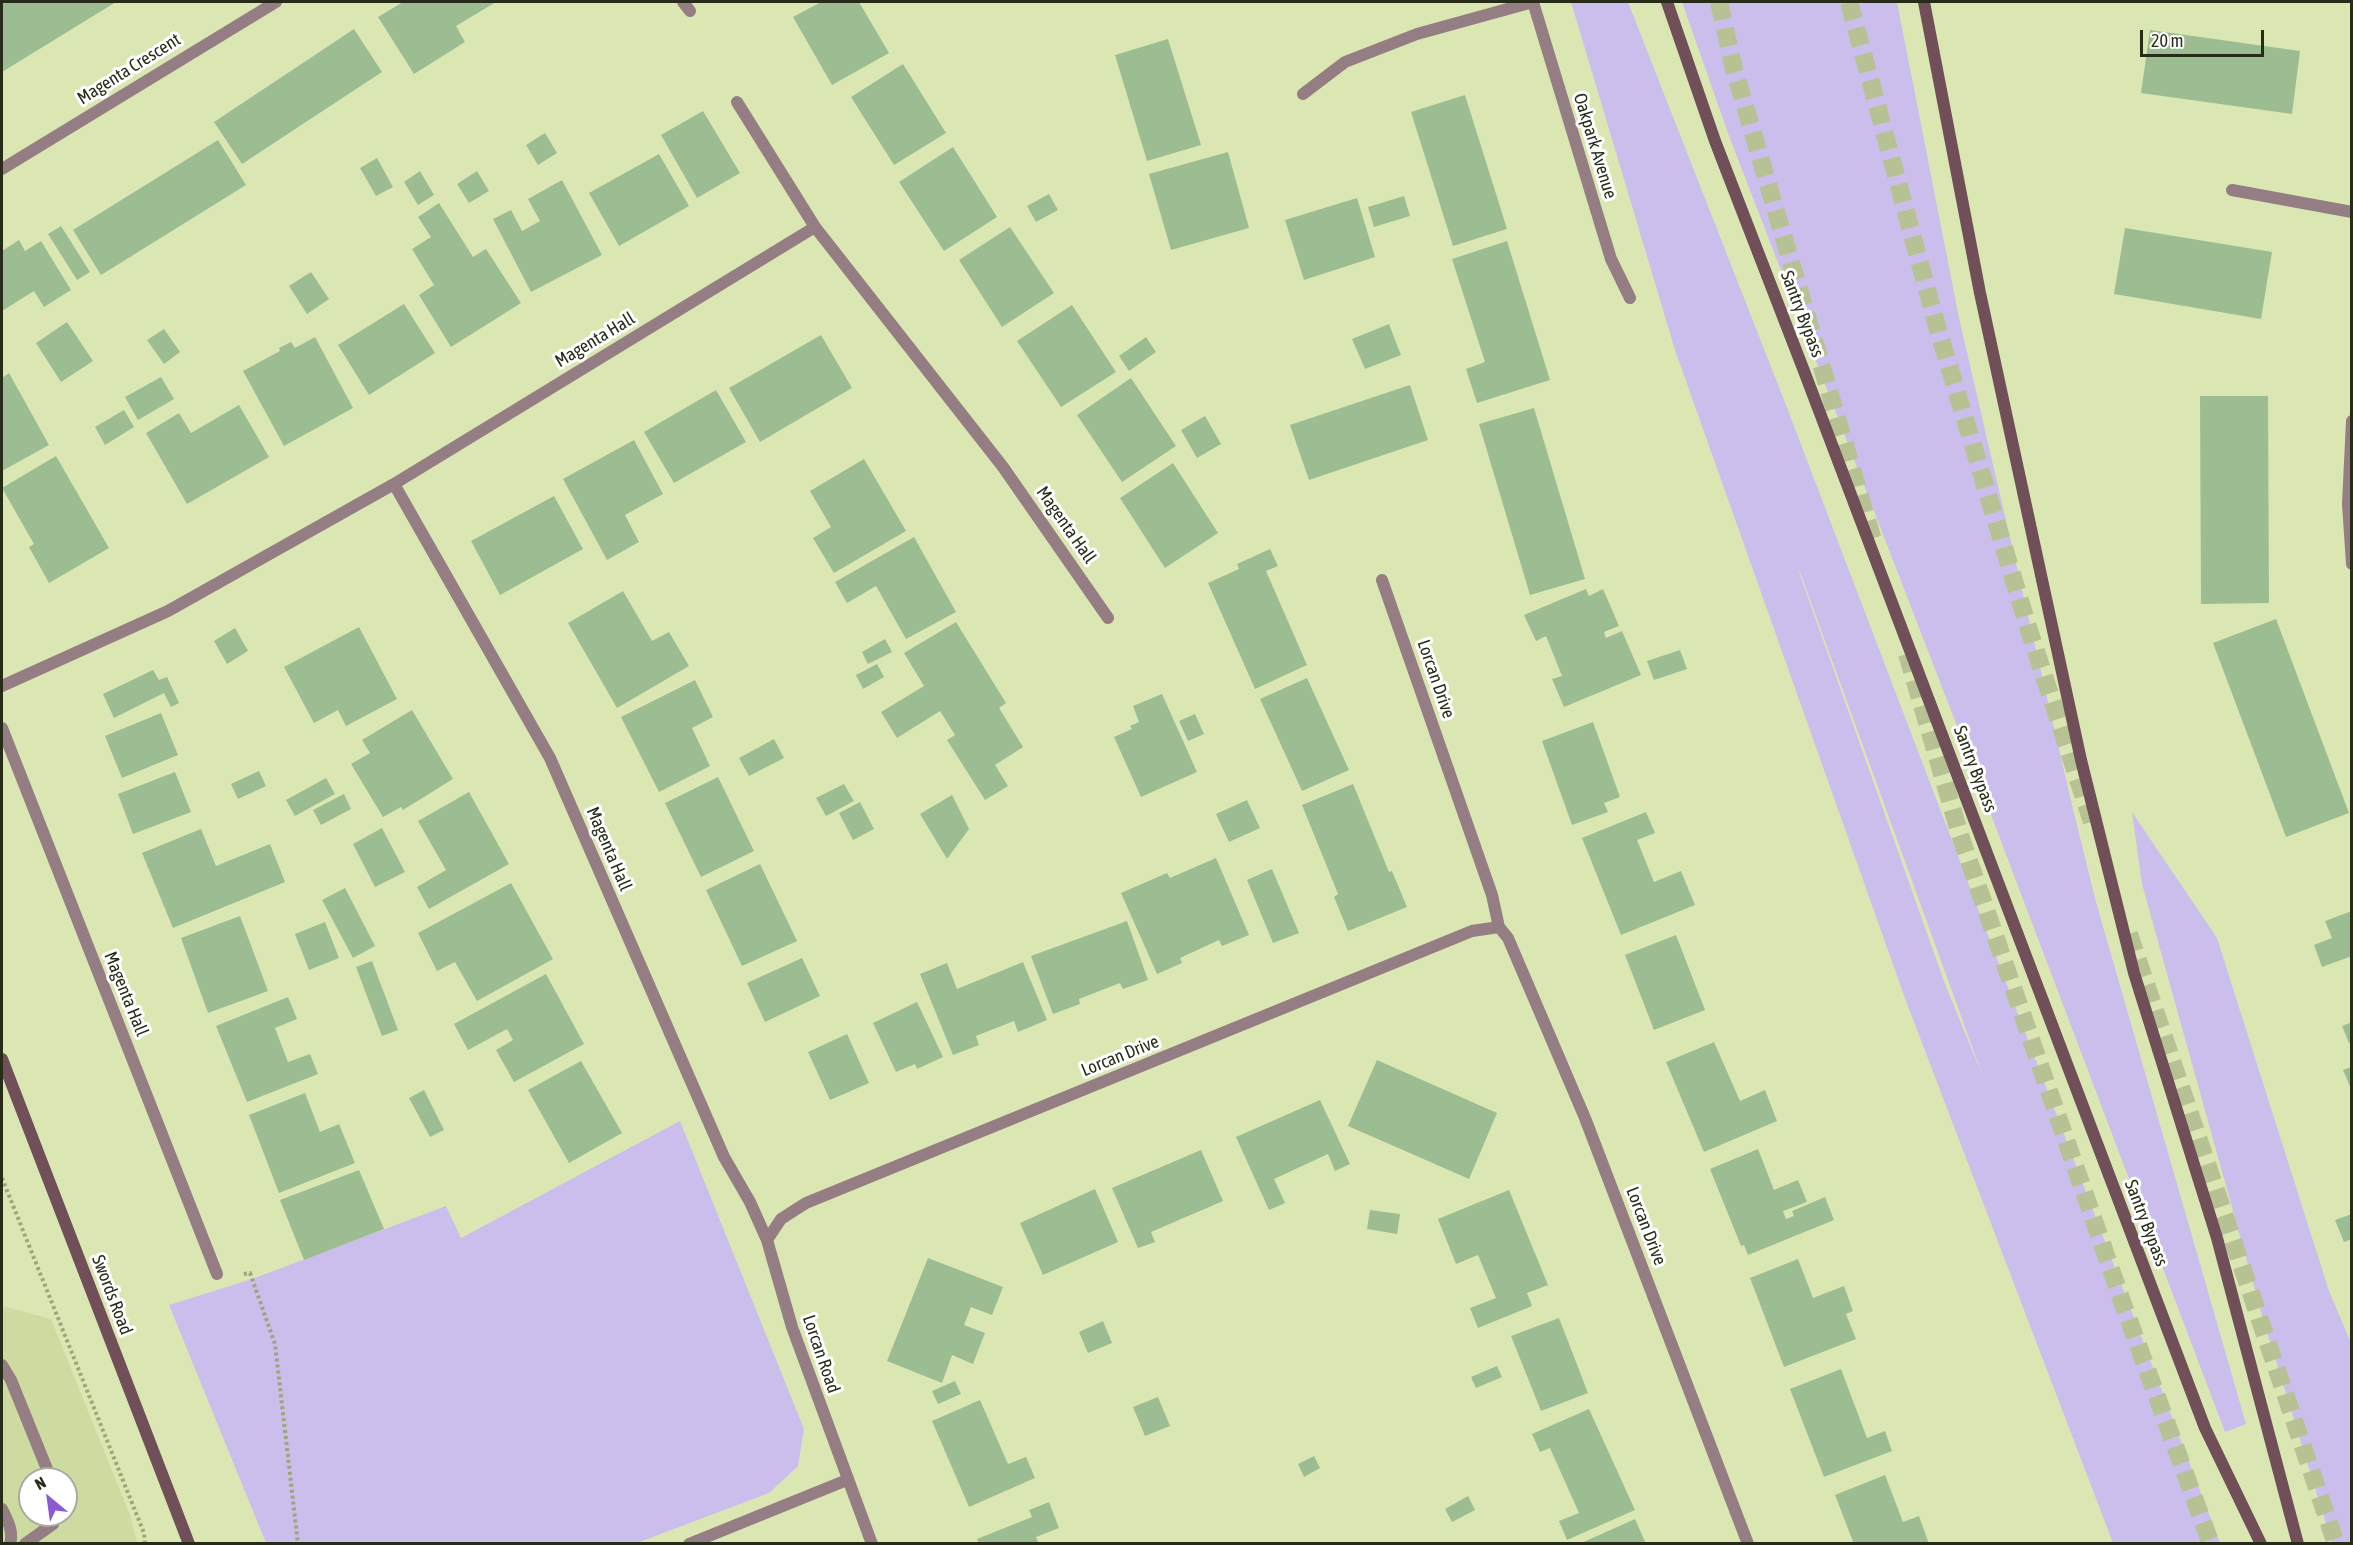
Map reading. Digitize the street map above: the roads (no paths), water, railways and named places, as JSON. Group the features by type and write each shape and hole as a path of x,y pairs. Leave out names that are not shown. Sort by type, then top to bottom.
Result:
{"main road":[{"name":"Santry Bypass","path":"1667,2 1715,141 1809,382 2205,1428 2261,1544"},
{"path":"1924,2 1980,293 2081,760 2134,973 2217,1238 2298,1544"},
{"name":"Swords Road","path":"2,1059 185,1540"}],"street":[{"name":"Magenta Crescent","path":"2,169 276,2"},
{"path":"1303,94 1345,62 1417,34 1533,2"},
{"name":"Oakpark Avenue","path":"1533,2 1611,259 1630,298"},
{"name":"Magenta Hall","path":"737,102 815,227 1003,466 1108,618"},
{"path":"2232,190 2352,212"},
{"name":"Magenta Hall","path":"2,686 168,611 394,484 815,227"},
{"path":"2352,421 2350,487 2352,564"},
{"name":"Magenta Hall","path":"394,484 550,758 724,1157 750,1202 767,1240"},
{"name":"Lorcan Drive","path":"1382,580 1492,895 1499,927 1508,938 1585,1118 1748,1544"},
{"name":"Magenta Hall","path":"2,728 218,1274"},
{"name":"Lorcan Drive","path":"767,1240 782,1219 806,1203 1472,931 1499,927"},
{"name":"Lorcan Road","path":"767,1240 792,1327 872,1544"},
{"path":"2,1365 11,1380 46,1467"},
{"path":"689,1544 847,1480"},
{"path":"2,1509 10,1527 12,1538 10,1544"},
{"path":"26,1544 49,1527"}],"tunnel":[{"path":"1719,2 1734,69 1875,547"},
{"path":"1849,2 1938,330 2029,630 2093,825"},
{"path":"1907,654 1960,835 2123,1304 2211,1544"},
{"path":"2129,934 2336,1544"}]}
